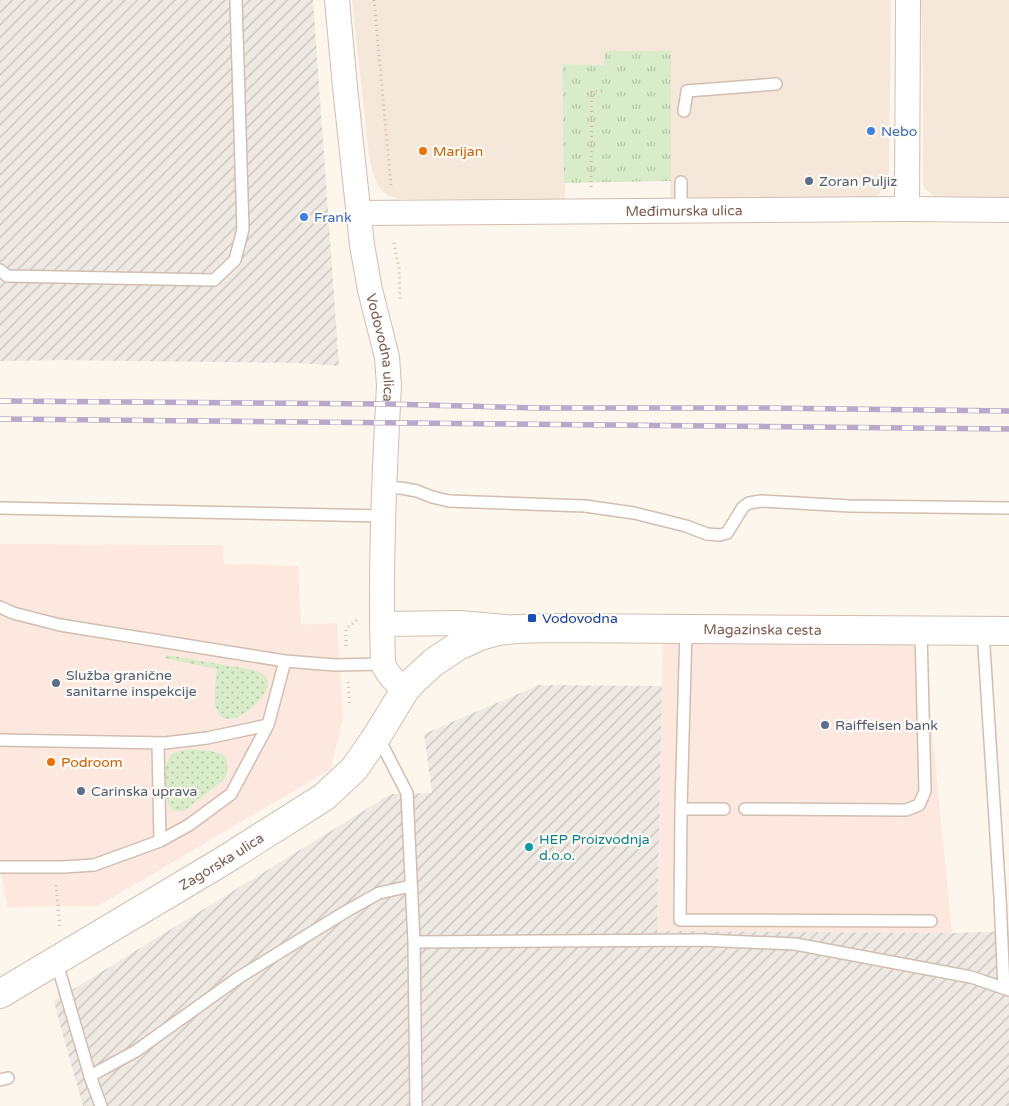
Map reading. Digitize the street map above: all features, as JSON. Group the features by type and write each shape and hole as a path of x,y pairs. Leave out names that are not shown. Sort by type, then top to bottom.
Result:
{"street":[{"name":"Vodovodna ulica","path":"337,0 365,261 370,290 387,357 389,386 383,516 383,664"},
{"path":"906,209 908,0"},
{"name":"Međimurska ulica","path":"359,213 681,210 1009,210"},
{"name":"Magazinska cesta","path":"382,624 459,623 516,629"},
{"name":"Magazinska cesta","path":"405,690 434,662 458,646 480,636 516,629 686,628 996,631"},
{"path":"383,664 385,670 405,690"},
{"name":"Zagorska ulica","path":"0,994 223,861 324,797 354,769 405,690"}],"lane":[{"path":"0,270 7,276 214,280 235,260 243,229 236,0"},
{"path":"684,112 687,91 776,84"},
{"path":"681,182 681,210"},
{"path":"384,488 401,488 449,500 585,506 634,513 686,526 707,534 720,535 727,532 743,507 749,503 1009,508"},
{"path":"0,508 383,516"},
{"path":"0,607 13,613 60,625 286,661 383,664"},
{"path":"686,628 680,920 931,921"},
{"path":"745,809 906,810 919,805 925,791 921,631"},
{"path":"414,942 702,940 795,944 971,977 1006,989 996,631"},
{"path":"0,867 94,865 160,842 189,825 232,794 268,725 286,661"},
{"path":"0,740 158,743 207,738 268,725"},
{"path":"377,736 407,793 414,942 416,1106"},
{"path":"158,743 160,842"},
{"path":"681,809 724,809"},
{"path":"90,1076 136,1051 238,978 345,912 379,893 411,886"},
{"path":"55,961 101,1106"}],"path":[{"path":"374,0 391,186 396,190"},
{"path":"591,190 592,91 606,91"},
{"path":"349,694 350,706"},
{"path":"56,867 60,934"}],"shaded area":[{"path":"0,0 313,0 339,366 298,363 0,361"},
{"path":"352,0 891,0 888,182 879,194 871,198 670,198 671,51 605,51 605,65 562,64 565,199 399,199 389,196 377,184 369,156"},
{"path":"921,0 1009,0 1009,199 946,198 934,196 925,189 923,184"},
{"path":"0,544 223,545 224,564 298,566 301,625 337,623 343,717 331,769 98,906 7,907 0,872"},
{"path":"926,642 926,669 952,933 657,931 663,643"},
{"path":"539,685 662,686 657,931 952,933 1009,931 1009,1106 83,1106 54,1001 391,794 432,793 424,734"}],"green space":[{"path":"605,51 671,51 671,181 564,183 562,64 604,65"},
{"path":"167,655 255,670 265,676 268,682 267,688 259,700 247,711 236,718 224,719 216,709 214,696 217,669 164,658"},
{"path":"194,749 217,752 226,756 227,774 224,780 184,811 174,811 169,806 165,791 166,766 171,755 182,750"}],"railway":[{"path":"0,401 388,404 539,408 1009,411"},
{"path":"0,419 1009,429"}],"place":[{"name":"Nebo","path":"871,131"},
{"name":"Marijan","path":"423,151"},
{"name":"Zoran Puljiz","path":"809,181"},
{"name":"Frank","path":"304,217"},
{"name":"Vodovodna","path":"532,618"},
{"name":"Služba granične sanitarne inspekcije","path":"56,683"},
{"name":"Raiffeisen bank","path":"825,725"},
{"name":"Podroom","path":"51,762"},
{"name":"Carinska uprava","path":"81,791"},
{"name":"HEP Proizvodnja d.o.o.","path":"529,847"}]}
